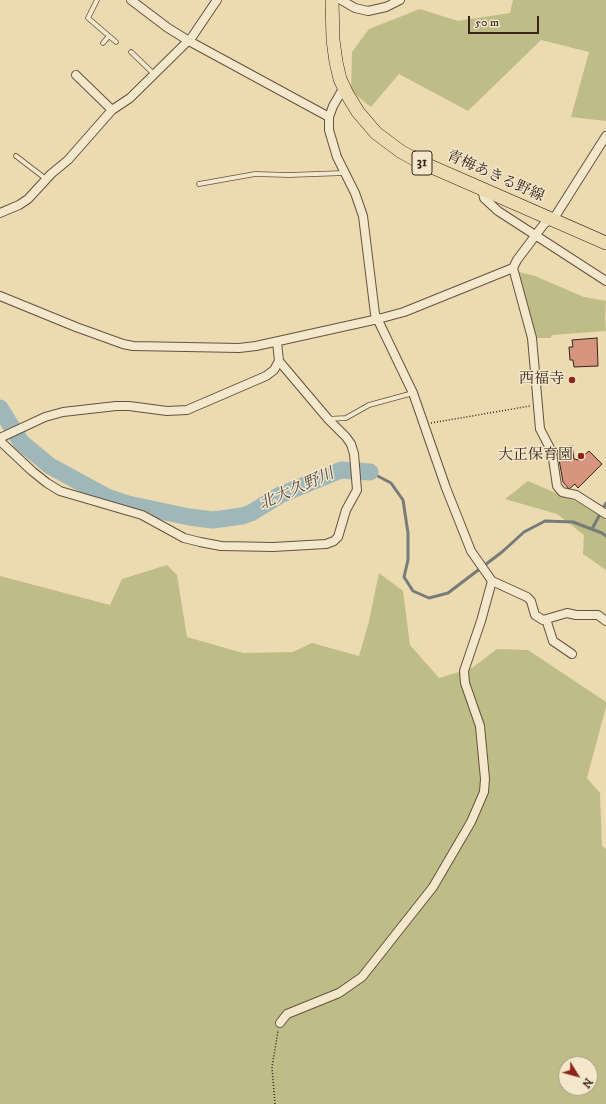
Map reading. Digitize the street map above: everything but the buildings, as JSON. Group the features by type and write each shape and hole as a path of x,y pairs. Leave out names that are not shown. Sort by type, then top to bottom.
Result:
{"main road":[{"name":"青梅あきる野線","path":"332,0 334,52 338,71 344,88 363,119 385,141 416,160 606,243"}],"street":[{"path":"131,0 168,28 189,41 329,117"},
{"path":"0,212 19,205 28,199 46,179 68,160 112,110 130,98 189,41 217,0"},
{"path":"341,0 355,8 368,11 386,7 400,0"},
{"path":"76,75 112,110"},
{"path":"344,88 333,106 329,117 329,130 337,157 355,193 363,216 375,314 413,393 446,488 471,551 492,581 527,597 532,601 536,615 543,620 567,613 576,616 598,615 606,621"},
{"path":"0,296 76,327 123,344 133,346 238,348 278,342 378,319 404,312 513,268 517,260 544,224 556,216 606,136"},
{"path":"482,189 484,198 489,204 535,236 606,281"},
{"path":"513,268 532,338 540,429 552,452 557,486 562,492 576,495 606,514"},
{"path":"278,342 279,361 274,370 266,376 187,410 167,411 129,406 116,406 64,412 45,417 1,438 32,471 60,491 142,515 184,538 221,546 273,547 317,546 326,544 334,541 338,537 346,510 357,490 354,454 351,444 346,437 328,419 279,361"},
{"path":"280,1022 287,1014 339,993 362,978 433,886 471,822 484,792 485,779 480,726 465,683 464,671 481,621 492,581"},
{"path":"546,619 553,641 572,654"}],"lane":[{"path":"97,0 88,18 116,42"},
{"path":"103,43 109,36"},
{"path":"131,52 154,75"},
{"path":"16,156 46,179"},
{"path":"199,184 255,174 289,175 345,172"},
{"path":"328,419 346,418 369,405 413,393"}],"path":[{"path":"423,424 538,404"},
{"path":"275,1104 272,1067 280,1022"}],"shaded area":[{"path":"513,0 606,0 606,121 571,117 589,52 541,40 468,111 399,74 371,107 351,91 352,52 369,29 420,9 458,21 510,13"},
{"path":"519,272 535,276 584,297 606,301 606,331 552,335 551,338 535,338"},
{"path":"528,481 577,502 606,520 606,570 583,554 584,535 557,514 505,499"},
{"path":"167,565 177,575 187,637 243,653 293,652 312,643 359,656 369,621 379,573 403,591 410,645 439,678 472,668 497,649 528,650 606,702 606,707 587,778 600,793 602,846 606,849 606,1104 0,1104 0,576 110,605 122,579"}],"waterway":[{"name":"北大久野川","path":"0,408 21,442 50,466 107,497 128,504 189,517 213,520 242,516 251,513 280,495 341,470 370,472"},
{"name":"北大久野川","path":"370,472 391,483 403,500 408,533 408,560 404,577 413,591 429,598 448,593 502,552 524,532 545,521 573,522 606,536"},
{"path":"592,529 606,503"}],"place":[{"name":"西福寺","path":"572,380"},
{"name":"大正保育園","path":"581,456"}]}
